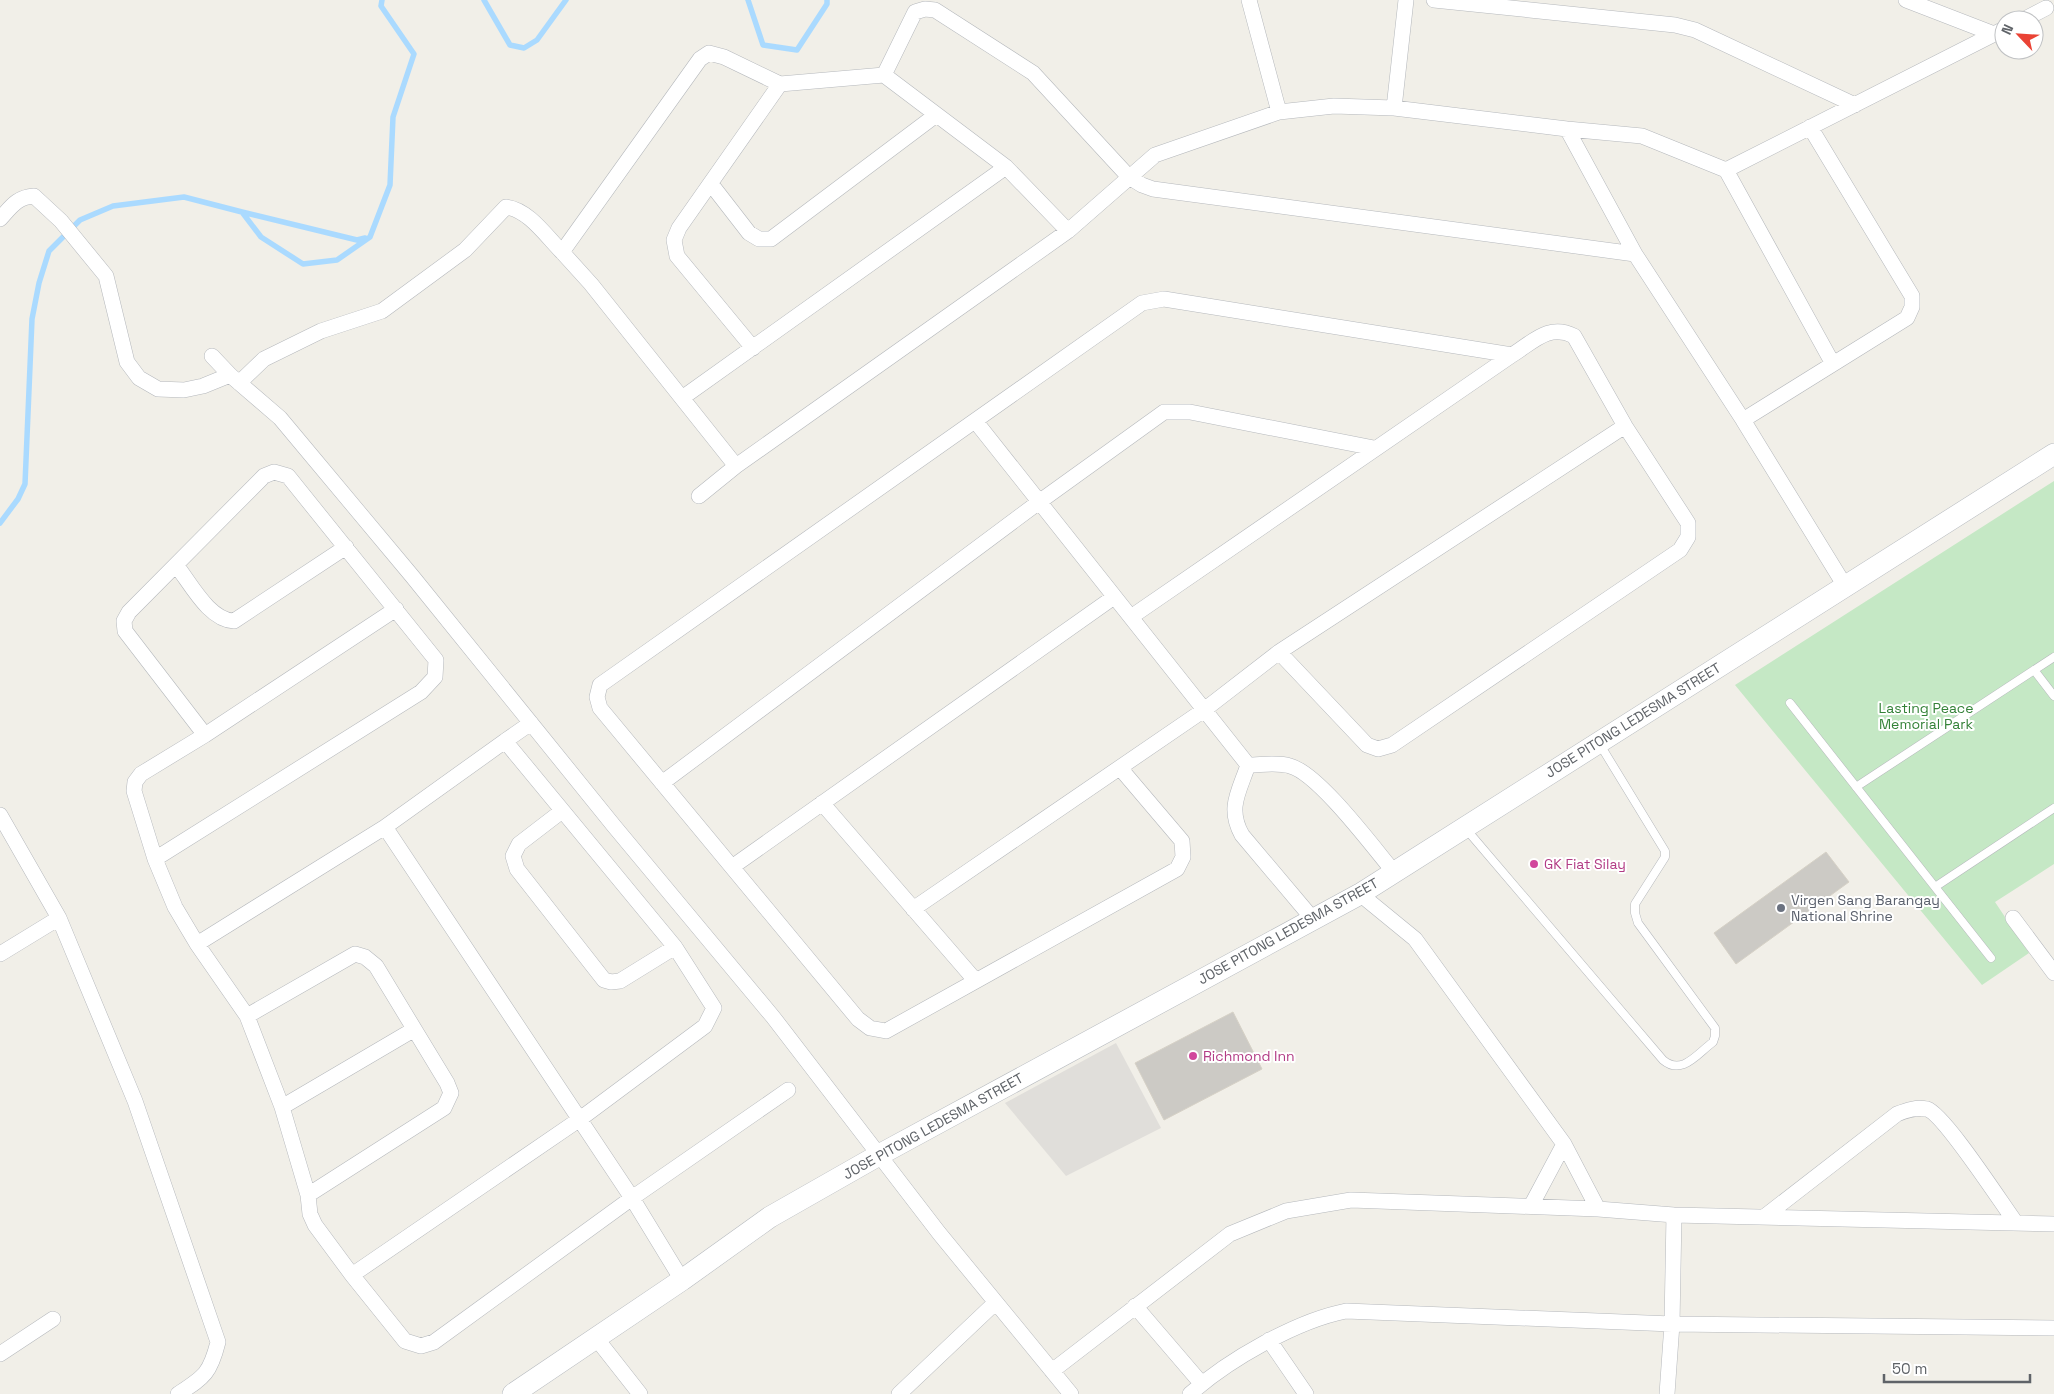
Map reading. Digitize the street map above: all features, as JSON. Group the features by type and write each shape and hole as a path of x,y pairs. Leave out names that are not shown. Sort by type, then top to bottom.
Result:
{"main road":[{"name":"JOSE PITONG LEDESMA STREET","path":"513,1394 682,1280 770,1217 879,1155 1312,918 1360,894 2054,454"}],"street":[{"path":"1249,0 1279,112"},
{"path":"1394,108 1406,0"},
{"path":"1434,0 1675,25 1695,30 1855,105"},
{"path":"1906,0 1994,30"},
{"path":"2042,10 2046,8"},
{"path":"884,75 915,12 925,9 935,10 1033,73 1129,177 1153,189 1635,254"},
{"path":"1726,170 1994,35"},
{"path":"562,252 700,59 709,53 724,56 780,84 884,75 1006,167 1068,232"},
{"path":"753,348 677,256 674,240 679,228 780,84"},
{"path":"699,496 736,466 1068,232 1155,156 1279,112 1334,106 1394,108 1642,136 1726,170 1833,364"},
{"path":"711,184 749,233 759,238 771,239 936,114"},
{"path":"1743,420 1907,318 1912,307 1912,296 1810,127"},
{"path":"1567,129 1635,254 1743,420 1844,586"},
{"path":"682,398 1006,167"},
{"path":"0,219 15,202 25,197 34,196 60,220 106,276 127,362 139,378 158,389 184,390 235,379 264,359 321,331 382,311 465,250 506,208 515,208 525,214 590,284 736,466"},
{"path":"1120,768 1182,841 1183,857 1176,869 886,1031 870,1028 858,1019 600,708 597,697 600,685 976,422 1142,303 1164,300 1512,355"},
{"path":"1131,617 1374,448 1512,355 1552,330 1564,330 1574,336 1625,426 1688,523 1688,537 1680,550 1392,745 1378,749 1367,745 1280,652"},
{"path":"212,356 280,418 412,576 773,1017 995,1303 1071,1394"},
{"path":"662,783 1039,502 1164,412 1190,412 1374,448"},
{"path":"976,422 1248,765 1290,766 1308,775 1324,790 1394,872"},
{"path":"913,909 1204,710 1280,652 1625,426"},
{"path":"155,859 421,692 435,677 436,660 288,476 274,472 264,476 129,612 124,621 125,631 204,736"},
{"path":"176,565 213,614 225,621 234,621 346,547"},
{"path":"732,867 1114,597"},
{"path":"396,609 204,736 141,774 134,782 134,792 155,859 175,907 197,944 247,1016 282,1107 308,1195 310,1214 352,1275 405,1341 420,1346 434,1342 632,1198 788,1090"},
{"path":"197,944 385,826 531,723"},
{"path":"352,1275 580,1119 705,1026 714,1008 675,947 505,742"},
{"path":"1248,765 1234,808 1236,823 1242,835 1312,918"},
{"path":"822,803 975,980"},
{"path":"562,811 519,844 514,856 517,869 604,980 611,982 620,980 675,947"},
{"path":"0,815 59,918 135,1100 218,1342 213,1363 203,1377 178,1394"},
{"path":"385,826 632,1198 682,1280"},
{"path":"1360,894 1415,939 1564,1144 1598,1209"},
{"path":"0,954 59,918"},
{"path":"2013,918 2054,973"},
{"path":"247,1016 355,954 365,957 376,966 413,1030 447,1083 450,1093 444,1108 308,1195"},
{"path":"282,1107 413,1030"},
{"path":"1764,1218 1897,1114 1912,1108 1929,1110 1946,1125 2016,1223"},
{"path":"1531,1206 1564,1144"},
{"path":"1052,1371 1230,1234 1286,1212 1351,1200 1598,1209 1674,1215 2054,1224"},
{"path":"1667,1394 1672,1324 1674,1215"},
{"path":"898,1394 915,1389 995,1303"},
{"path":"1135,1306 1201,1384"},
{"path":"1190,1394 1201,1384 1269,1340 1329,1315 1346,1311 1672,1324 2054,1328"},
{"path":"0,1354 53,1319"},
{"path":"596,1338 640,1394"},
{"path":"1269,1340 1306,1394"}],"lane":[{"path":"1856,787 2054,656"},
{"path":"2034,670 2054,696"},
{"path":"1790,703 1991,958"},
{"path":"1465,828 1663,1060 1671,1066 1682,1066 1713,1042 1715,1028 1638,923 1634,913 1635,904 1665,857 1665,851 1598,742"},
{"path":"1935,887 2054,808"}],"shaded area":[{"path":"1116,1043 1161,1128 1066,1176 1005,1103"}],"green space":[{"name":"Lasting Peace Memorial Park","path":"2054,481 2054,864 1995,902 2029,953 1982,985 1735,685"}],"building":[{"name":"Virgen Sang Barangay National Shrine","path":"1826,852 1849,882 1736,964 1714,933"},
{"path":"1233,1012 1262,1069 1164,1120 1135,1063"}],"waterway":[{"path":"0,523 18,499 25,484 32,319 39,283 49,251 80,220 113,206 184,197 242,212 261,237 303,264 337,260 370,237 390,185 393,117 414,54 381,6 382,0"},
{"path":"484,0 510,45 524,48 537,40 566,0"},
{"path":"748,0 763,45 797,50 827,4 827,0"},
{"path":"242,212 357,240 365,238"}],"place":[{"name":"GK Fiat Silay","path":"1534,864"},
{"name":"Virgen Sang Barangay National Shrine","path":"1781,908"},
{"name":"Richmond Inn","path":"1193,1056"}]}
